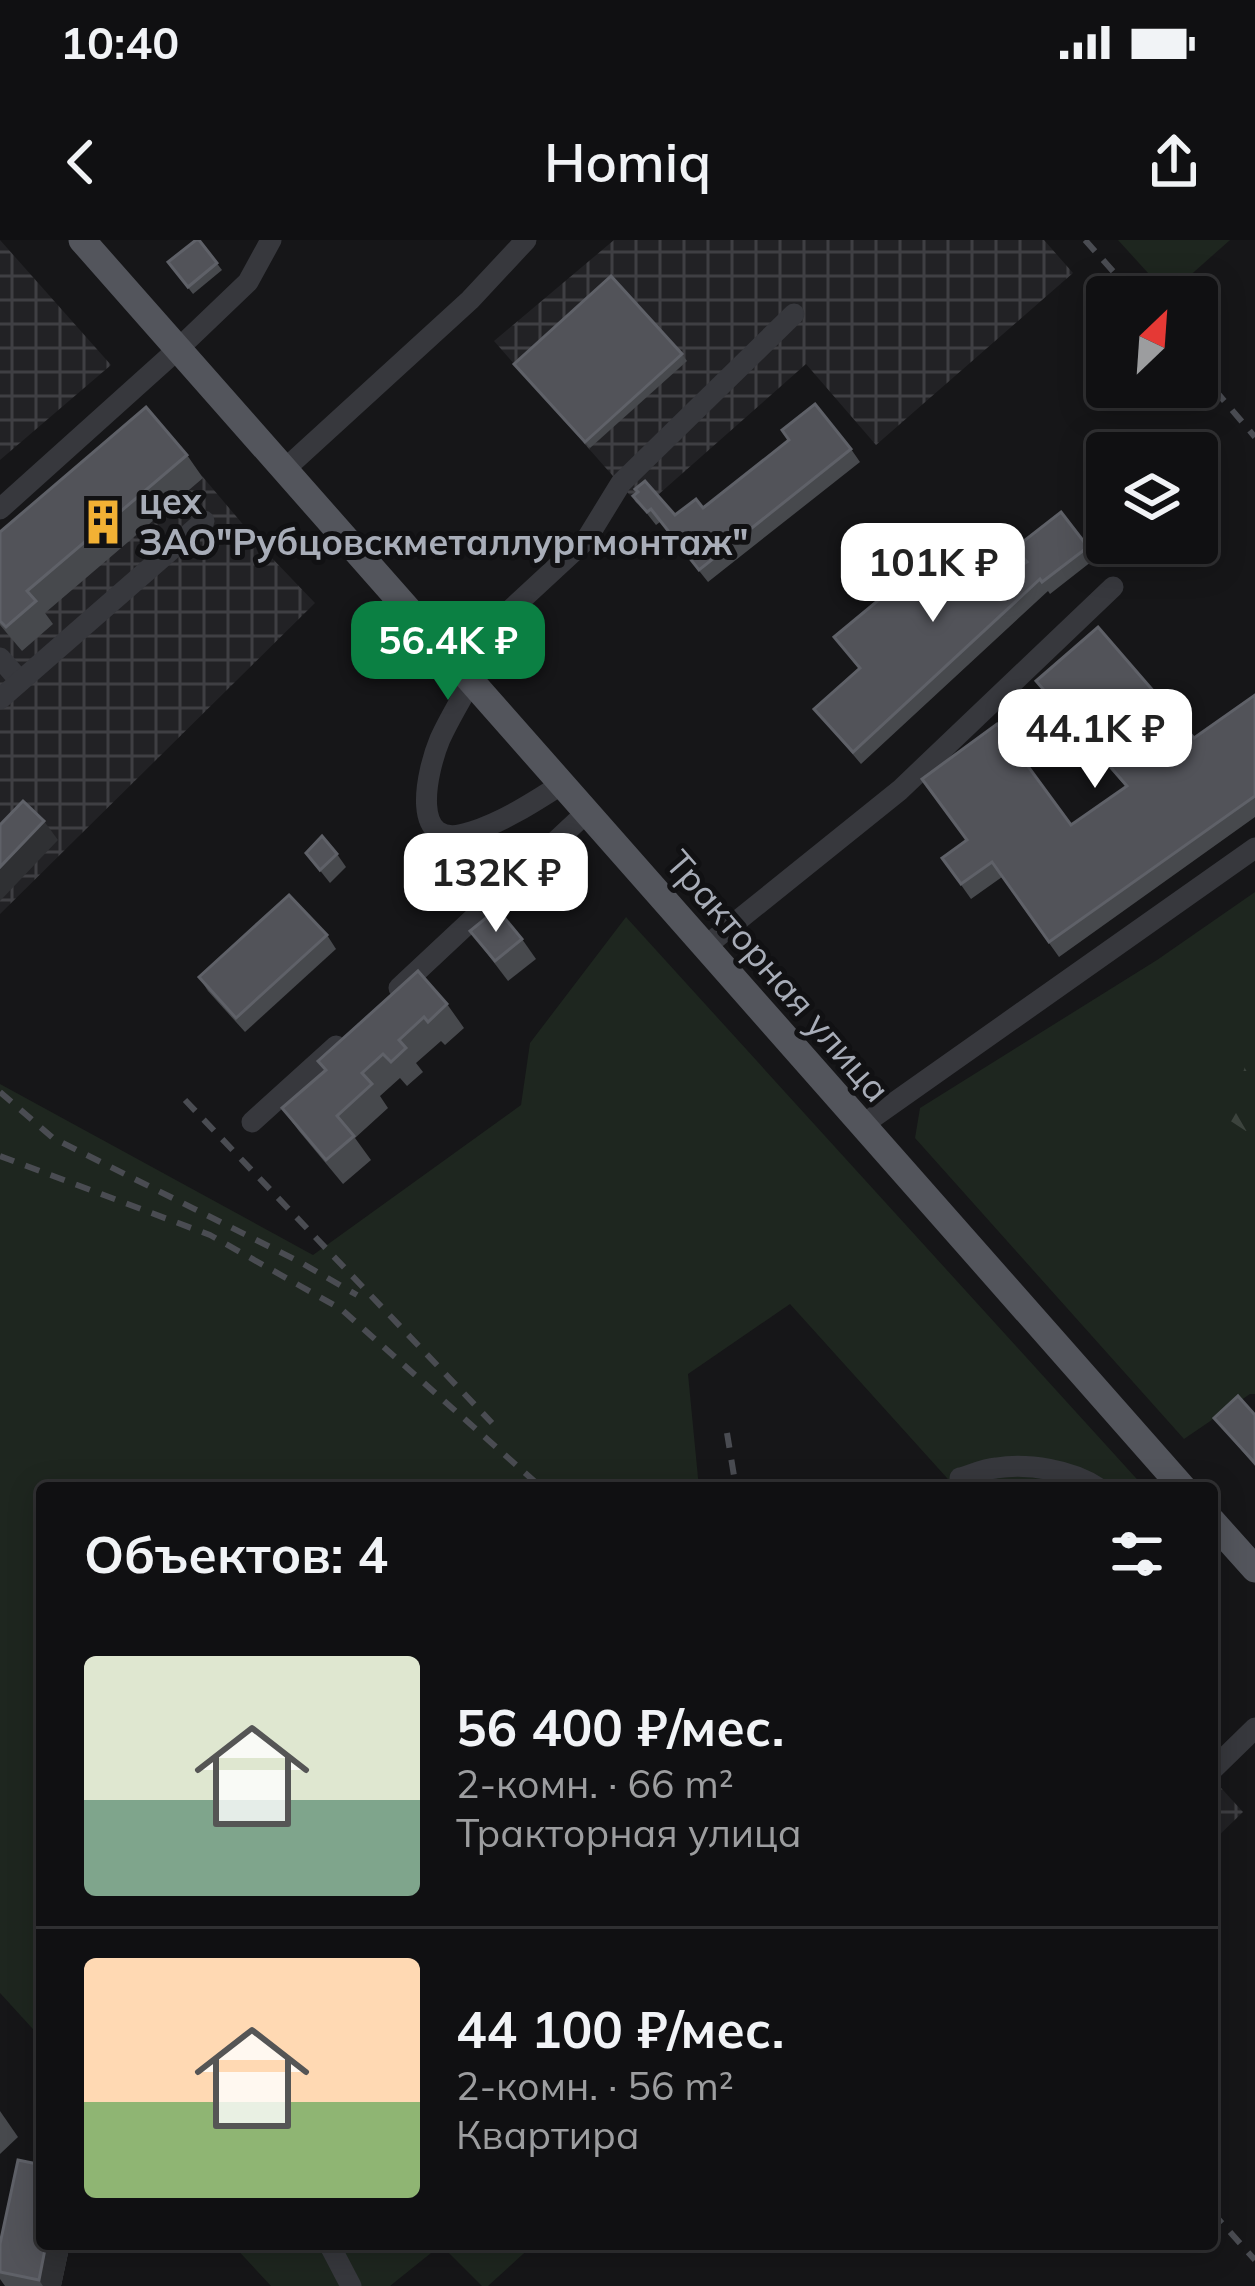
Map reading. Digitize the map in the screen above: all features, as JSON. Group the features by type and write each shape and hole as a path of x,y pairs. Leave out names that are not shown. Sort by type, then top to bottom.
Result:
{"main road":[{"name":"Тракторная улица","path":"82,240 1178,1482"},
{"path":"1218,1531 1255,1569"}],"lane":[{"path":"0,508 248,282 271,240"},
{"path":"285,469 470,300 526,240"},
{"path":"562,784 529,806 467,834 439,831 424,807 462,671 586,540 621,483 794,314"},
{"path":"0,699 204,521"},
{"path":"706,946 900,790 1113,587"},
{"path":"0,658 20,681"},
{"path":"384,1003 586,812"},
{"path":"861,1126 1255,848"},
{"path":"252,1122 351,1032"},
{"path":"959,1478 998,1467 1037,1468 1089,1482"},
{"path":"1218,1764 1255,1728"},
{"path":"332,2250 351,2286"}],"shaded area":[{"path":"0,240 111,365 0,460"},
{"path":"614,240 1044,240 1073,273 876,445 806,364 642,509 494,341"},
{"path":"153,418 315,603 0,914 0,553"},
{"path":"1218,1785 1243,1812 1218,1836"}],"green space":[{"path":"1118,240 1230,240 1189,276 1151,276"},
{"path":"1255,892 1255,1394 1184,1439 915,1138 920,1108 1157,960"},
{"path":"626,917 1140,1482 951,1482 790,1304 688,1374 698,1482 36,1482 36,2032 0,1993 0,1084 313,1255 521,1105 530,1043"},
{"path":"1255,1054 1255,1137 1226,1118 1249,1056"},
{"path":"238,2250 435,2250 390,2286 271,2286"},
{"path":"446,2250 527,2250 488,2286 482,2286"}],"building":[{"path":"196,240 217,263 188,287 168,262"},
{"path":"611,276 682,354 585,442 514,364"},
{"path":"815,404 851,449 699,570 651,509 647,512 633,496 645,481 675,515 696,499 703,508 789,440 782,430"},
{"path":"146,407 187,455 27,591 36,601 6,627 0,621 0,532"},
{"path":"1061,512 1086,544 1042,582 1040,579 853,752 814,709 860,668 834,637 963,530 1003,577 1027,562 1015,548"},
{"path":"1098,627 1194,738 1255,695 1255,796 1049,942 992,862 961,884 942,858 967,840 922,779 997,724 1071,825 1127,786 1036,681"},
{"path":"23,801 44,821 0,867 0,825"},
{"path":"322,836 337,854 320,870 306,853"},
{"path":"289,895 327,935 236,1018 199,977"},
{"path":"497,909 522,939 495,961 470,931"},
{"path":"418,971 447,1004 399,1040 406,1048 391,1062 383,1054 362,1073 372,1084 337,1116 354,1136 326,1160 282,1108 326,1070 318,1061"},
{"path":"1238,1396 1255,1415 1255,1463 1214,1418"},
{"path":"18,2160 36,2164 36,2250 45,2250 39,2280 0,2272 0,2244"}],"railway":[{"path":"1085,240 1117,276"},
{"path":"1218,394 1255,437"},
{"path":"0,1092 53,1138 357,1295"},
{"path":"185,1100 492,1423"},
{"path":"0,1156 210,1235 341,1309 535,1482"},
{"path":"727,1433 735,1482"},
{"path":"1218,2219 1255,2260"}],"place":[{"name":"цех ЗАО\"Рубцовскметаллургмонтаж\"","path":"103,522"}]}
